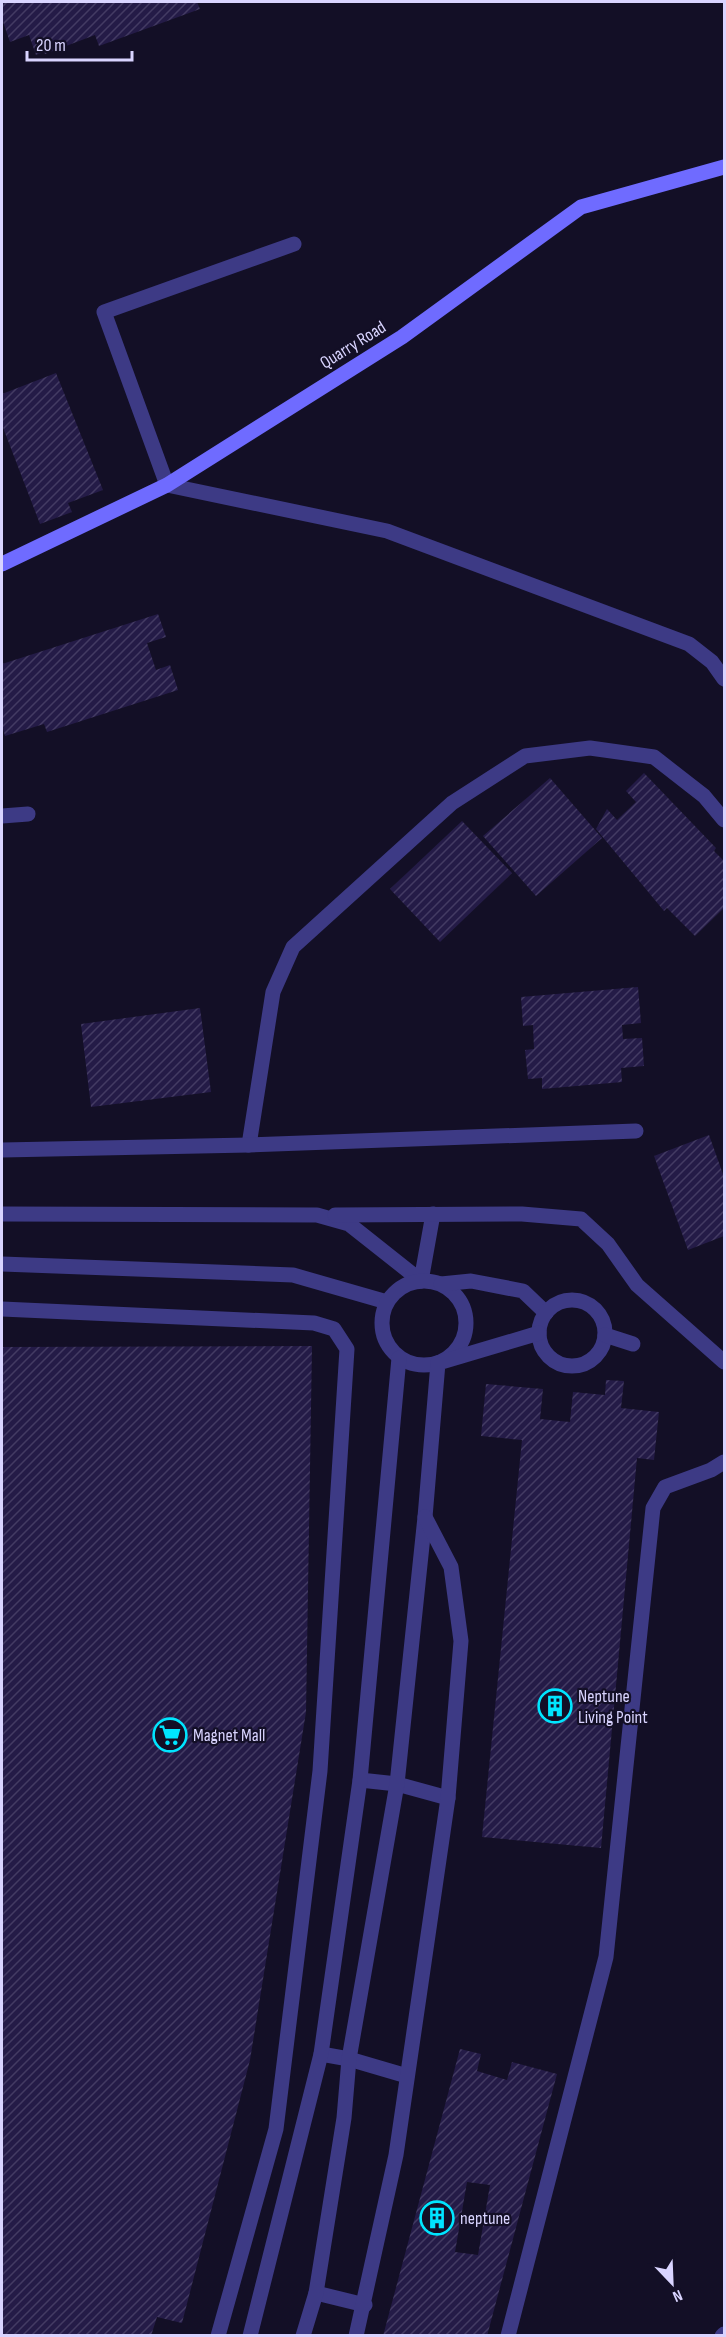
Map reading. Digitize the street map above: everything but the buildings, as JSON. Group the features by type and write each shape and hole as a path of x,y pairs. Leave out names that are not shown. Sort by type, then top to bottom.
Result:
{"main road":[{"name":"Quarry Road","path":"2,564 167,485 402,337 581,207 724,167"}],"street":[{"path":"294,244 104,312 167,485 387,531 689,644 711,662 724,680"},
{"path":"249,1145 273,992 293,947 452,803 525,756 590,748 654,757 704,796 724,820"},
{"path":"2,816 28,814"},
{"path":"2,1150 249,1145 636,1131"},
{"path":"2,1214 522,1214 581,1219 608,1244 637,1285 724,1362"},
{"path":"421,1281 433,1214"},
{"path":"317,1215 349,1224 421,1281"},
{"path":"2,1264 293,1275 387,1302"},
{"path":"538,1334 438,1364 418,1366 399,1358 386,1342 382,1322 387,1302 401,1287 421,1281 441,1284 471,1281 523,1291 546,1312"},
{"path":"438,1364 456,1353 465,1335 466,1314 458,1296 441,1284"},
{"path":"564,1301 584,1302 600,1315 605,1335 603,1346 589,1362 566,1366 546,1355 540,1345 538,1334 540,1322 546,1312 564,1301"},
{"path":"2,1309 314,1323 334,1329 347,1349 320,1771 276,2128 218,2336"},
{"path":"605,1335 633,1344"},
{"path":"250,2336 321,2054 360,1780 399,1358"},
{"path":"303,2336 316,2294 344,2118 349,2059 397,1784 425,1517 438,1364"},
{"path":"508,2336 606,1957 653,1508 665,1487 711,1470 724,1462"},
{"path":"356,2336 365,2305 396,2155 448,1798 460,1641 451,1568 425,1517"},
{"path":"360,1780 397,1784 448,1798"},
{"path":"321,2054 349,2059 407,2076"},
{"path":"316,2294 365,2305"}],"place":[{"name":"Neptune Living Point","path":"555,1706"},
{"name":"Magnet Mall","path":"170,1735"},
{"name":"neptune","path":"437,2218"}]}
